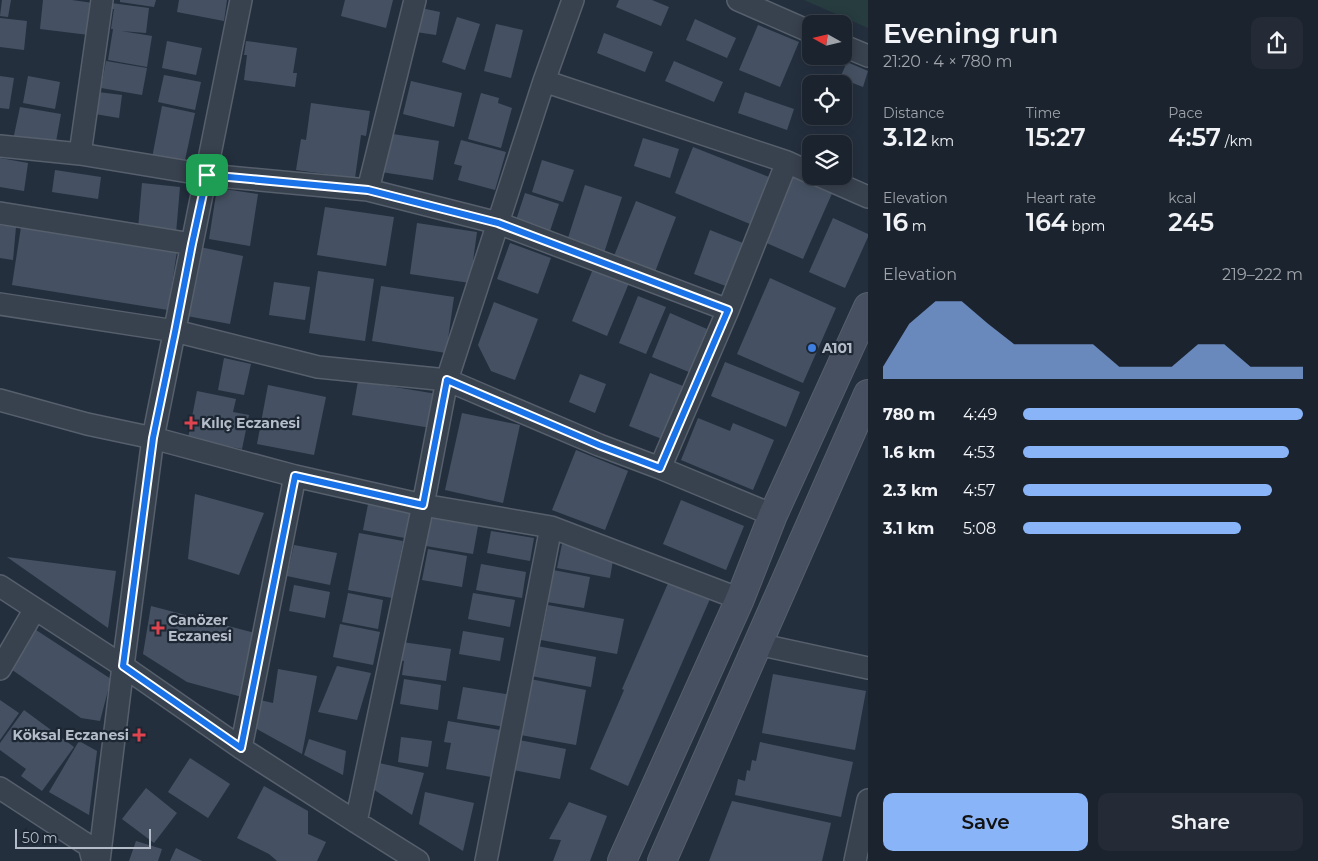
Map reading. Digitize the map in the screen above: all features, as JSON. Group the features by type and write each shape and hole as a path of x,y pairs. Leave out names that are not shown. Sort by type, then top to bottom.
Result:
{"main road":[{"path":"622,861 740,599 773,514 868,307"},
{"path":"662,861 867,398"}],"street":[{"path":"80,154 102,0"},
{"path":"0,788 92,857 123,666 153,438 242,0"},
{"path":"368,190 415,0"},
{"path":"356,822 423,505 447,380 544,81 573,0"},
{"path":"738,0 802,28"},
{"path":"852,49 868,56"},
{"path":"544,81 787,162 802,169"},
{"path":"0,146 80,154 207,175 368,190 498,223 728,310"},
{"path":"660,468 728,310 787,162"},
{"path":"841,185 868,197"},
{"path":"0,213 192,244"},
{"path":"0,304 175,332 318,367 447,380 599,445 773,514"},
{"path":"0,402 153,438 295,476 423,505 551,527 740,599"},
{"path":"241,748 295,476"},
{"path":"486,861 551,527"},
{"path":"0,586 123,666 241,748 418,861"},
{"path":"0,669 35,609"},
{"path":"757,644 868,668"},
{"path":"855,861 865,830 868,800"}],"green space":[{"path":"804,0 868,0 868,28 852,21 852,15 838,15"}],"building":[{"path":"2,0 11,0 8,17 0,16"},
{"path":"43,0 72,0 93,3 89,35 40,29"},
{"path":"120,0 156,0 154,7 120,2"},
{"path":"179,0 227,0 224,21 177,12"},
{"path":"345,0 393,0 386,28 341,16"},
{"path":"619,0 652,0 669,7 661,26 616,7"},
{"path":"111,3 149,8 146,33 121,31 152,36 147,67 108,60 113,29 111,29 114,9 110,9"},
{"path":"421,8 440,12 436,35 416,32"},
{"path":"457,17 480,24 465,70 442,62"},
{"path":"0,18 27,21 24,50 0,47"},
{"path":"695,19 736,38 727,58 686,40"},
{"path":"496,24 523,30 511,78 484,71"},
{"path":"758,25 799,42 780,87 739,70"},
{"path":"604,33 653,52 645,72 597,53"},
{"path":"167,41 202,48 196,75 162,68"},
{"path":"246,41 297,48 293,73 297,73 295,87 244,80 247,55 244,55"},
{"path":"106,61 147,68 142,95 101,88"},
{"path":"674,61 723,82 714,102 665,81"},
{"path":"852,64 868,71 863,87 852,83 852,75 841,75 846,65"},
{"path":"164,75 201,82 195,110 158,102"},
{"path":"0,76 14,78 9,109 0,108"},
{"path":"28,76 60,82 55,109 23,103"},
{"path":"411,81 462,93 454,127 403,114"},
{"path":"98,92 122,95 119,118 95,114"},
{"path":"745,92 794,109 787,130 738,113"},
{"path":"481,93 499,98 498,103 512,108 501,148 468,139"},
{"path":"311,103 370,111 366,136 361,135 355,178 296,170 301,139 306,140"},
{"path":"162,106 195,113 184,165 152,158"},
{"path":"20,107 61,114 55,147 13,140"},
{"path":"386,133 439,141 433,180 381,172"},
{"path":"643,138 679,149 670,178 634,166"},
{"path":"461,140 506,152 495,190 458,180 462,166 454,164"},
{"path":"693,147 769,177 750,224 675,193"},
{"path":"0,158 28,163 24,191 0,187"},
{"path":"542,160 574,170 563,202 532,192"},
{"path":"55,170 101,177 98,199 52,192"},
{"path":"793,171 802,175 802,185 825,185 834,189 803,259 762,241"},
{"path":"142,183 180,187 176,233 138,229"},
{"path":"585,185 622,197 604,253 567,241"},
{"path":"217,188 258,194 250,246 209,239"},
{"path":"525,193 559,204 549,234 515,223"},
{"path":"636,201 676,217 655,272 614,256"},
{"path":"325,207 394,217 386,266 317,255"},
{"path":"833,218 868,234 845,288 809,272"},
{"path":"417,223 477,232 470,283 410,274"},
{"path":"0,225 16,227 13,260 0,258"},
{"path":"21,227 177,251 168,310 12,285"},
{"path":"710,230 748,245 731,288 694,274"},
{"path":"510,243 551,258 538,294 497,279"},
{"path":"200,247 243,256 230,324 187,316"},
{"path":"593,269 629,283 607,336 572,321"},
{"path":"318,271 374,279 365,341 309,333"},
{"path":"770,278 836,308 803,383 737,354"},
{"path":"274,282 310,287 305,320 269,315"},
{"path":"381,286 454,297 446,353 372,341"},
{"path":"638,296 666,307 646,354 619,343"},
{"path":"494,302 538,319 515,380 491,371 478,345"},
{"path":"670,313 707,329 689,372 652,357"},
{"path":"224,358 251,364 244,395 218,390"},
{"path":"725,362 800,392 786,427 711,396"},
{"path":"650,373 688,388 667,441 629,426"},
{"path":"580,374 606,384 595,413 569,402"},
{"path":"358,381 437,394 431,428 352,415"},
{"path":"268,385 326,397 314,455 257,444"},
{"path":"197,391 236,399 233,412 249,415 242,449 188,438"},
{"path":"462,413 520,425 503,503 445,490"},
{"path":"698,418 730,431 733,423 774,440 753,490 681,460"},
{"path":"576,450 628,471 605,530 552,510"},
{"path":"195,494 264,513 239,575 188,559"},
{"path":"369,499 416,509 410,539 363,530"},
{"path":"681,500 744,526 726,570 663,544"},
{"path":"431,518 478,526 473,554 426,546"},
{"path":"491,531 534,538 530,561 487,553"},
{"path":"359,533 403,541 392,598 348,590"},
{"path":"562,544 614,554 610,578 557,568"},
{"path":"294,545 337,553 330,585 287,576"},
{"path":"428,549 467,556 462,587 422,580"},
{"path":"7,557 116,571 108,628"},
{"path":"481,564 526,572 522,598 476,590"},
{"path":"553,570 590,577 584,608 547,602"},
{"path":"669,581 710,599 628,786 590,769"},
{"path":"294,585 330,592 325,618 289,611"},
{"path":"348,593 383,600 378,629 342,622"},
{"path":"473,593 515,600 510,627 468,619"},
{"path":"548,605 624,619 617,654 541,640"},
{"path":"151,606 255,633 242,697 187,682 143,654"},
{"path":"340,624 380,632 373,665 333,657"},
{"path":"33,628 111,679 100,721 81,718 8,667"},
{"path":"463,631 504,638 500,661 459,654"},
{"path":"402,642 451,649 446,681 402,675 404,661 399,660"},
{"path":"537,646 596,657 591,687 531,676"},
{"path":"337,666 371,673 357,720 318,712"},
{"path":"278,669 317,676 302,754 255,728 260,700 273,703"},
{"path":"773,674 866,691 855,750 762,733"},
{"path":"525,678 586,690 576,745 515,734"},
{"path":"404,679 441,685 438,710 400,704"},
{"path":"463,687 511,695 505,727 457,719"},
{"path":"0,700 19,713 0,740"},
{"path":"24,710 74,747 42,791 21,776 26,769 0,750 0,743"},
{"path":"448,721 506,731 497,778 446,769 451,743 444,742"},
{"path":"401,737 432,741 428,767 398,762"},
{"path":"309,739 346,751 343,775 304,755"},
{"path":"519,740 566,749 560,779 513,770"},
{"path":"79,741 97,751 89,815 49,792"},
{"path":"760,742 853,762 841,817 735,795 738,779 745,781 747,770 750,771 752,760 756,761"},
{"path":"190,758 230,784 208,818 168,792"},
{"path":"379,763 424,773 412,815 373,789"},
{"path":"264,786 308,811 308,834 326,842 317,861 277,861 269,854 237,838"},
{"path":"146,788 177,813 154,843 122,819"},
{"path":"425,792 474,803 463,851 419,824"},
{"path":"732,801 831,823 822,861 709,861"},
{"path":"569,802 607,816 590,861 553,861 561,840 549,839"},
{"path":"136,841 162,849 158,861 129,861"},
{"path":"176,848 202,861 170,861"}],"place":[{"name":"A101","path":"812,348"},
{"name":"Kılıç Eczanesi","path":"191,423"},
{"name":"Canözer Eczanesi","path":"158,628"},
{"name":"Köksal Eczanesi","path":"139,735"}],"route":[{"path":"207,175 368,190 498,223 728,310 660,468 599,445 447,380 423,505 295,476 241,748 123,666 153,438 207,175"}]}
